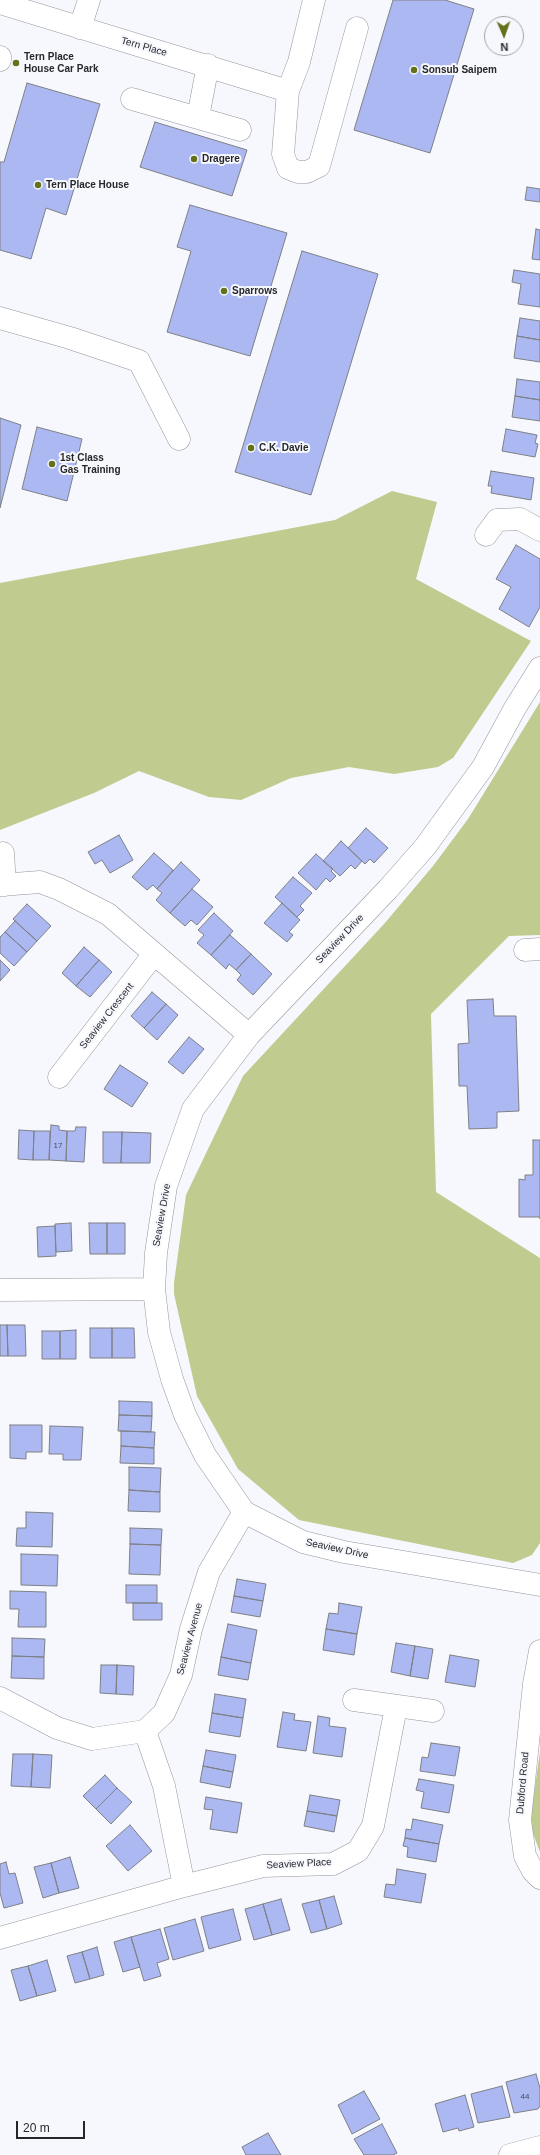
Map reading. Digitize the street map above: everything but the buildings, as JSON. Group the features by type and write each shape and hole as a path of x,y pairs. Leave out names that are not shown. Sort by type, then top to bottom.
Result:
{"street":[{"path":"80,28 89,0"},
{"path":"314,0 299,62 293,73 288,90 283,154 288,168 298,172 307,172 319,166 357,28"},
{"name":"Tern Place","path":"0,3 288,90"},
{"path":"198,118 208,65"},
{"path":"132,99 240,130"},
{"path":"0,318 70,338 139,361 179,439"},
{"path":"486,534 497,520 520,519 540,530"},
{"name":"Seaview Drive","path":"540,668 515,708 483,767 425,847 388,889 249,1035 193,1109 166,1186 156,1253 154,1289 160,1332 172,1379 185,1415 205,1455 244,1512 303,1542 344,1552 540,1585"},
{"path":"3,852 3,885 40,882 59,889 108,914 249,1035"},
{"name":"Seaview Crescent","path":"59,1077 154,954"},
{"path":"0,1290 154,1289"},
{"name":"Seaview Avenue","path":"145,1731 164,1713 181,1675 191,1629 209,1572 244,1512"},
{"name":"Dubford Road","path":"540,1651 537,1694 520,1820 525,1856 533,1871 540,1878"},
{"path":"0,1698 57,1728 92,1739 145,1731 164,1786 184,1886"},
{"path":"354,1700 433,1711"},
{"name":"Seaview Place","path":"0,1938 184,1886 263,1866 333,1864 358,1851 373,1826 396,1707"},
{"path":"510,2155 540,2147"}],"green space":[{"path":"392,491 437,502 416,579 531,641 453,758 438,767 394,774 349,767 291,778 241,800 209,797 139,771 94,793 0,830 0,583 335,520"},
{"path":"540,702 540,935 509,936 431,1014 436,1192 540,1258 540,1543 532,1555 513,1563 299,1520 238,1469 197,1396 174,1294 174,1283 186,1195 243,1076 384,924 433,866 468,819"},
{"path":"540,1752 540,1852 532,1831 531,1814"}],"place":[{"name":"Tern Place House Car Park","path":"16,63"},
{"name":"Sonsub Saipem","path":"414,70"},
{"name":"Dragere","path":"194,159"},
{"name":"Tern Place House","path":"38,185"},
{"name":"Sparrows","path":"224,291"},
{"name":"C.K. Davie","path":"251,448"},
{"name":"1st Class Gas Training","path":"52,464"}]}
